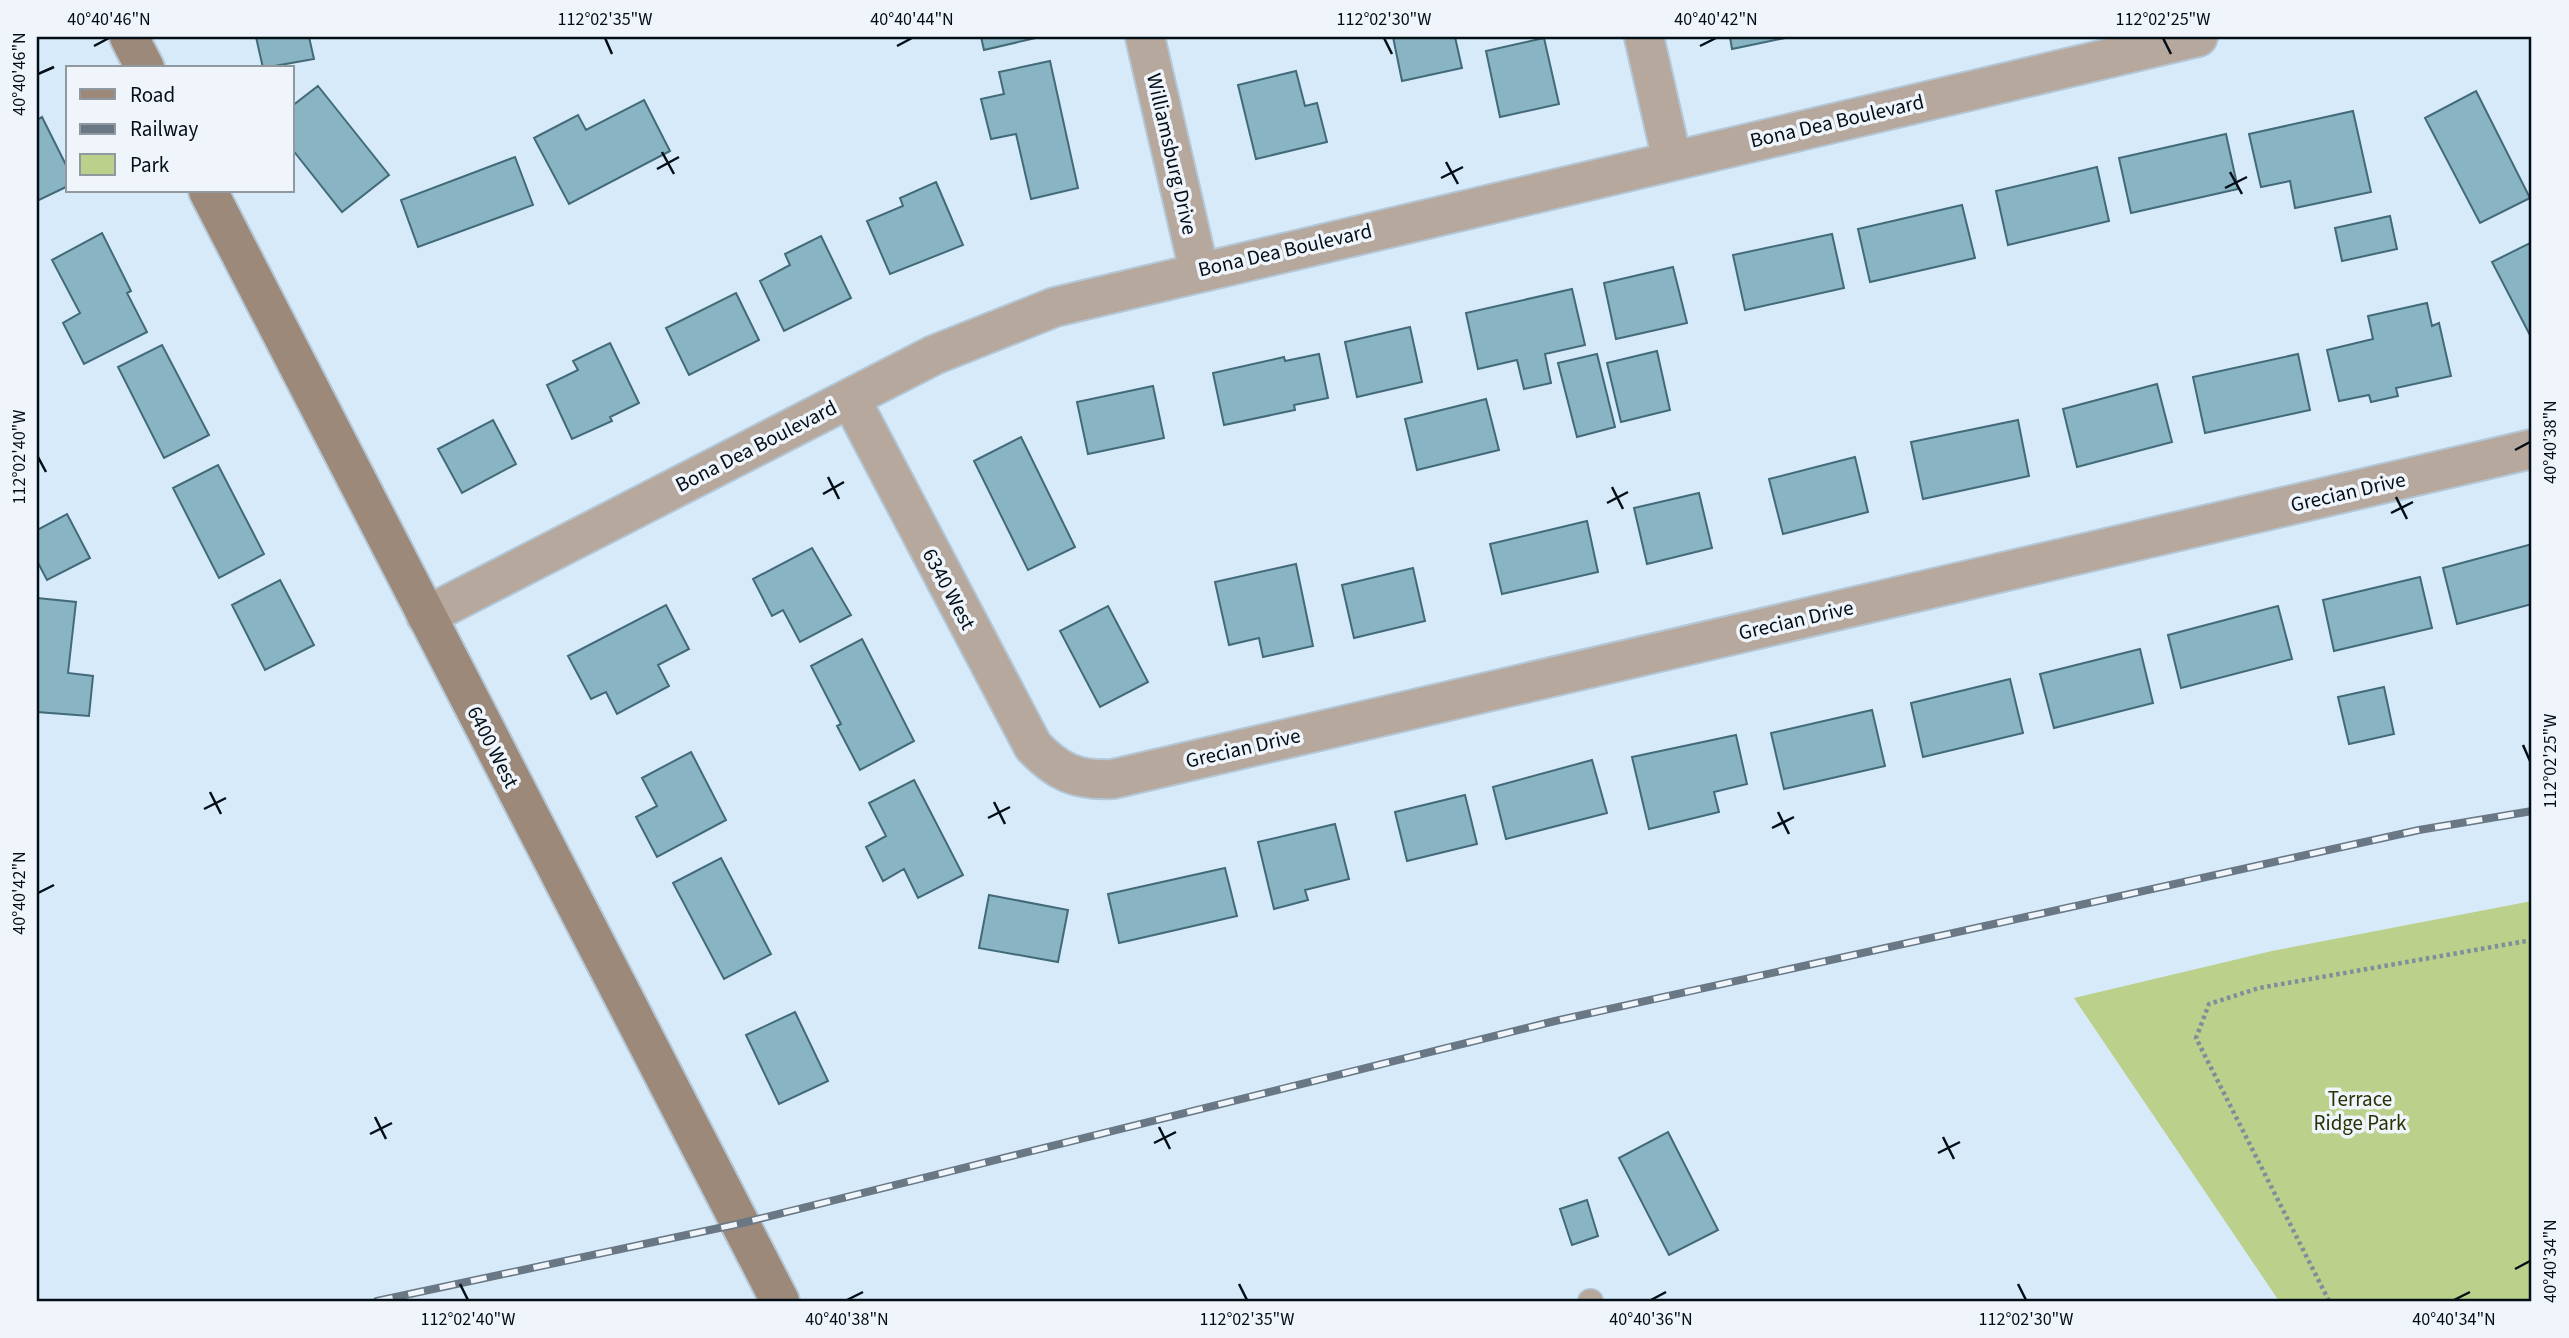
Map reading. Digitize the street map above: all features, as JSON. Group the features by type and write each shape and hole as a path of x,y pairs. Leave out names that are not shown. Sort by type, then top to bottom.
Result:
{"street":[{"path":"129,37 144,66"},
{"name":"Williamsburg Drive","path":"1145,37 1199,271"},
{"path":"1644,37 1672,160"},
{"name":"Bona Dea Boulevard","path":"426,616 934,355 1055,307 1672,160 2143,43 2198,37"},
{"name":"6400 West","path":"209,192 780,1301"},
{"name":"6340 West","path":"850,398 1023,731 1033,746 1059,771"},
{"name":"Grecian Drive","path":"1059,771 1076,778 1113,779 2532,449"}],"path":[{"path":"2329,1301 2196,1038 2209,1004 2259,988 2532,940"}],"green space":[{"name":"Terrace Ridge Park","path":"2532,901 2532,1301 2279,1301 2074,998 2272,951"}],"building":[{"path":"256,37 309,37 314,59 263,66"},
{"path":"981,37 1040,37 984,50"},
{"path":"1393,37 1455,37 1462,68 1402,81"},
{"path":"1730,37 1790,37 1732,49"},
{"path":"1544,38 1559,104 1500,117 1486,51"},
{"path":"1050,61 1078,188 1031,199 1016,134 991,139 981,99 1004,94 999,72"},
{"path":"1296,71 1305,106 1317,103 1327,142 1256,159 1238,85"},
{"path":"318,86 389,175 342,212 294,152 294,104"},
{"path":"2476,91 2530,198 2480,223 2425,118"},
{"path":"644,100 670,151 569,204 534,138 578,115 586,130"},
{"path":"2353,111 2371,192 2295,208 2290,181 2261,187 2249,134"},
{"path":"42,117 66,165 66,187 37,201 37,120"},
{"path":"2226,134 2238,189 2131,213 2119,158"},
{"path":"515,157 533,205 418,247 401,200"},
{"path":"2097,167 2109,221 2008,245 1996,191"},
{"path":"936,182 963,245 890,274 867,221 903,206 900,198"},
{"path":"1962,205 1975,258 1870,282 1858,229"},
{"path":"2390,216 2397,249 2342,261 2335,228"},
{"path":"102,233 131,291 127,293 147,332 84,364 63,323 80,313 52,260"},
{"path":"1832,234 1844,288 1745,310 1733,255"},
{"path":"821,236 851,298 784,331 760,281 790,265 785,254"},
{"path":"2532,242 2532,339 2492,262"},
{"path":"1673,267 1687,323 1616,339 1604,283"},
{"path":"1572,289 1585,345 1545,354 1551,383 1524,389 1517,360 1478,369 1466,313"},
{"path":"736,293 759,340 689,375 666,328"},
{"path":"2427,303 2432,326 2439,323 2451,376 2396,388 2398,396 2371,402 2369,395 2339,401 2327,350 2373,339 2368,316"},
{"path":"1410,327 1422,382 1357,397 1345,342"},
{"path":"610,343 639,403 610,417 612,421 572,439 547,385 578,370 573,361"},
{"path":"162,345 209,435 164,458 118,367"},
{"path":"1657,351 1670,410 1621,422 1607,363"},
{"path":"1319,354 1328,398 1294,405 1295,410 1224,425 1213,373 1284,357 1285,361"},
{"path":"1597,354 1615,427 1577,437 1558,363"},
{"path":"2298,354 2310,410 2205,433 2193,377"},
{"path":"2157,384 2172,442 2077,467 2063,409"},
{"path":"1153,386 1164,438 1088,454 1077,402"},
{"path":"1486,399 1499,450 1417,470 1405,419"},
{"path":"493,420 516,464 462,493 438,449"},
{"path":"2018,420 2029,476 1923,499 1911,442"},
{"path":"1021,437 1075,547 1028,570 974,461"},
{"path":"1855,457 1868,512 1783,534 1769,479"},
{"path":"218,465 264,554 219,578 173,488"},
{"path":"1699,493 1712,548 1647,564 1634,508"},
{"path":"67,514 90,558 47,580 37,561 37,530"},
{"path":"1587,521 1598,572 1502,594 1490,544"},
{"path":"2532,544 2532,604 2457,624 2443,568"},
{"path":"812,548 851,615 800,642 783,610 772,616 753,579"},
{"path":"1296,564 1313,646 1263,657 1259,638 1229,645 1215,582"},
{"path":"1413,568 1425,621 1354,638 1342,585"},
{"path":"2420,577 2432,628 2334,651 2323,600"},
{"path":"280,580 314,645 265,670 232,605"},
{"path":"37,598 76,602 68,673 93,676 89,716 37,712"},
{"path":"666,605 689,649 658,665 669,686 617,714 606,692 591,699 568,656"},
{"path":"1108,606 1148,682 1100,707 1060,631"},
{"path":"2278,606 2292,659 2181,688 2168,635"},
{"path":"862,639 914,741 860,770 837,726 841,724 811,666"},
{"path":"2140,649 2153,703 2054,728 2040,674"},
{"path":"2010,679 2023,733 1923,757 1911,703"},
{"path":"2384,687 2394,734 2349,744 2338,697"},
{"path":"1872,710 1885,766 1784,789 1771,733"},
{"path":"1736,735 1747,784 1714,792 1719,812 1649,829 1632,757"},
{"path":"691,752 726,820 657,857 636,817 657,806 642,778"},
{"path":"1592,760 1607,813 1506,839 1493,787"},
{"path":"914,780 963,875 918,898 904,869 883,881 866,847 886,836 869,803"},
{"path":"1465,795 1477,844 1407,861 1395,812"},
{"path":"1335,824 1349,879 1305,890 1308,900 1274,909 1258,842"},
{"path":"721,858 771,954 724,979 673,883"},
{"path":"1225,868 1237,916 1119,943 1108,894"},
{"path":"989,895 1068,910 1058,962 979,948"},
{"path":"795,1012 828,1081 779,1104 746,1035"},
{"path":"1668,1132 1718,1230 1669,1255 1619,1158"},
{"path":"1587,1200 1598,1236 1572,1245 1560,1209"}],"railway":[{"path":"377,1301 738,1224 1555,1021 2419,830 2532,811"}]}
